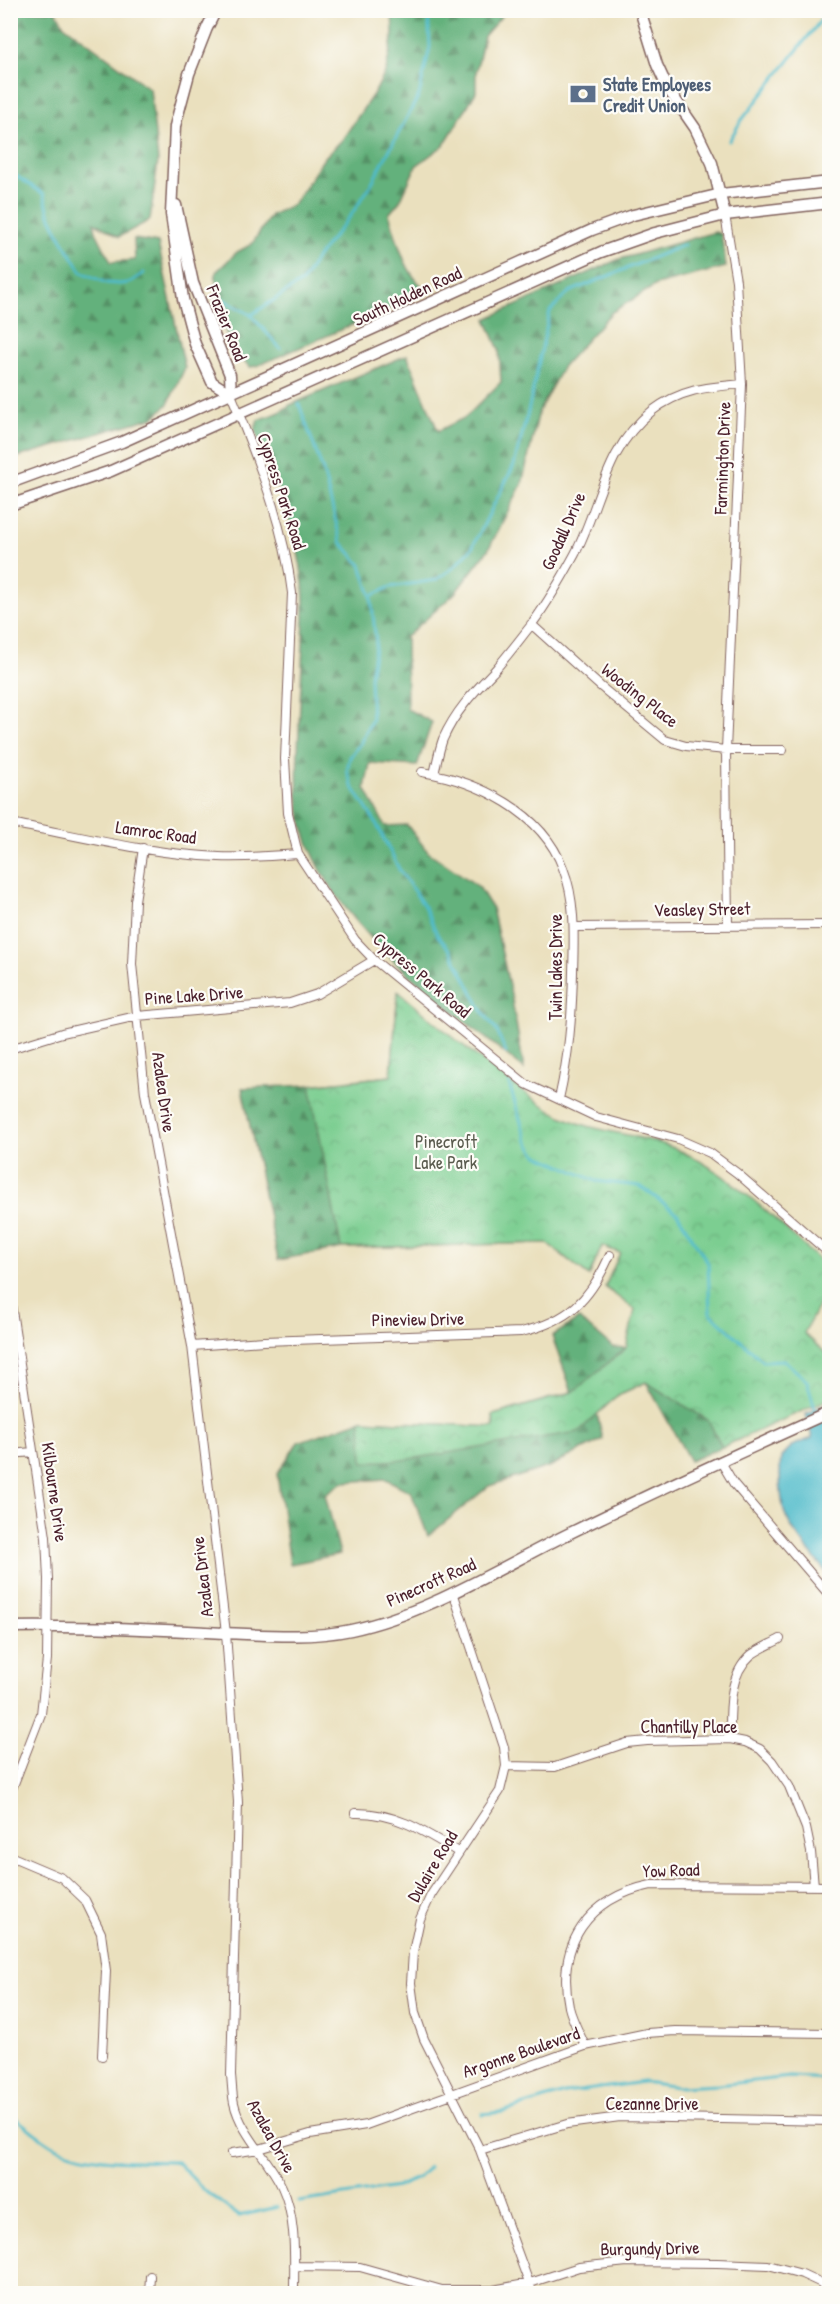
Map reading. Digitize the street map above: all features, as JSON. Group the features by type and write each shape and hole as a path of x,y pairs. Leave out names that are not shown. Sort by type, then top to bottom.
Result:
{"main road":[{"name":"Frazier Road","path":"216,10 189,74 175,126 171,214 183,299 195,344 212,382 231,394"},
{"name":"Farmington Drive","path":"640,10 657,65 668,89 695,128 712,163 725,215"},
{"name":"South Holden Road","path":"10,483 122,442 545,249 592,230 633,215 721,194 830,182"},
{"name":"Frazier Road","path":"172,188 193,283 230,375 231,394"},
{"name":"South Holden Road","path":"10,505 111,471 601,252 655,233 725,215 830,203"},
{"name":"Pinecroft Road","path":"10,1627 48,1626 263,1636 312,1635 349,1630 381,1622 453,1592 642,1497 830,1412"}],"street":[{"name":"Farmington Drive","path":"725,215 736,281 741,384 726,750 728,926"},
{"name":"Goodall Drive","path":"434,774 443,740 455,716 473,691 495,670 531,624 576,551 614,456 631,432 651,411 674,397 700,387 741,384"},
{"name":"Cypress Park Road","path":"231,394 270,496 290,571 292,593 285,765 288,813 298,854 355,940 374,960 526,1084 596,1117 678,1139 710,1153 737,1173 830,1254"},
{"name":"Wooding Place","path":"531,624 587,675 665,740 686,746 726,750 783,750"},
{"name":"Twin Lakes Drive","path":"422,772 462,783 510,804 533,823 551,843 563,868 570,894 574,927 572,1028 559,1100"},
{"name":"Lamroc Road","path":"10,823 143,849 219,857 298,854"},
{"name":"Azalea Drive","path":"143,849 135,901 132,964 145,1093 192,1346 226,1633 238,1802 231,2075 234,2104 248,2132 283,2188 289,2209 294,2294"},
{"name":"Veasley Street","path":"574,927 830,925"},
{"name":"Pine Lake Drive","path":"10,1049 62,1033 137,1016 290,1004 317,994 374,960"},
{"name":"Pineview Drive","path":"192,1346 275,1340 490,1334 529,1330 546,1326 566,1316 594,1285 610,1255"},
{"name":"Kilbourne Drive","path":"10,1297 46,1537 48,1626 41,1714 10,1794"},
{"path":"10,1454 33,1452"},
{"path":"722,1462 734,1484 830,1596"},
{"name":"Dulaire Road","path":"453,1592 504,1747 506,1766 500,1791 431,1894 420,1919 413,1952 411,1983 415,2013 424,2039 480,2150 534,2294"},
{"path":"730,1739 733,1691 738,1671 751,1655 780,1639"},
{"name":"Chantilly Place","path":"506,1766 555,1767 627,1743 730,1739 745,1742 760,1749 772,1761 789,1786 806,1828 814,1886"},
{"path":"355,1813 388,1815 408,1822 458,1852"},
{"path":"10,1856 62,1878 85,1900 102,1933 106,1971 102,2056"},
{"name":"Yow Road","path":"585,2046 570,2010 565,1978 570,1949 589,1917 606,1903 629,1890 651,1885 830,1886"},
{"name":"Argonne Boulevard","path":"232,2153 259,2149 310,2134 366,2125 585,2046 647,2033 675,2031 830,2033"},
{"name":"Cezanne Drive","path":"480,2150 567,2124 620,2117 830,2121"},
{"name":"Burgundy Drive","path":"294,2266 360,2267 442,2290 493,2290 530,2283 579,2267 615,2263 717,2263 768,2265 802,2274 830,2287"},
{"path":"149,2294 150,2276"}],"green space":[{"path":"11,10 56,11 64,25 150,89 158,161 150,220 119,237 94,222 96,232 111,262 135,260 134,239 158,243 185,368 168,404 154,417 11,459"},
{"path":"392,11 506,11 484,36 476,72 476,92 444,145 416,166 400,201 389,214 410,272 423,287 417,297 250,367 231,348 223,323 215,314 216,272 237,252 252,244 271,215 294,204 324,158 342,140 376,90 386,71 393,34"},
{"path":"715,232 721,234 726,267 656,285 612,312 563,366 539,411 522,484 488,550 455,593 406,637 407,709 432,722 417,766 370,763 365,788 385,826 407,825 428,852 479,887 492,908 511,994 524,1069 432,995 372,939 346,909 325,876 308,842 298,801 304,619 303,581 294,536 255,430 258,420 407,355 438,431 466,417 501,382 499,350 486,319 617,260"},
{"path":"398,991 641,1238 605,1287 620,1253 602,1246 589,1276 547,1243 342,1248 278,1260 242,1088 310,1085 391,1076"},
{"name":"Pinecroft Lake Park","path":"398,991 480,1059 561,1116 587,1126 666,1145 710,1167 732,1182 773,1217 829,1269 829,1285 804,1333 829,1356 829,1399 722,1447 708,1420 646,1382 618,1395 578,1432 403,1460 363,1462 361,1420 494,1427 493,1415 573,1392 626,1348 635,1310 605,1287 620,1253 602,1246 589,1276 547,1243 341,1248 310,1085 391,1076"},
{"path":"579,1319 613,1347 626,1348 740,1439 690,1461 646,1382 618,1395 597,1414 603,1439 551,1466 489,1486 428,1536 411,1492 386,1479 343,1482 325,1494 340,1554 290,1564 277,1474 298,1442 361,1420 494,1427 493,1415 572,1392 552,1336"}],"water":[{"path":"827,1404 830,1420 829,1576 788,1521 783,1507 780,1478 781,1457 792,1446 812,1438 806,1414"}],"waterway":[{"path":"251,315 303,281 317,257 351,215 369,188 419,95 430,47 428,10"},
{"path":"729,141 741,121 829,10"},
{"path":"10,172 44,194 49,213 61,238 82,272 106,283 119,284 129,283 144,273"},
{"path":"371,596 390,587 436,580 453,568 472,548 514,465 550,311 569,292 684,245"},
{"path":"219,297 251,315 280,348"},
{"path":"299,404 323,471 341,542 361,565 371,596 376,642 370,677 372,719 361,742 350,757 347,770 352,786 376,823 400,871 424,906 438,936 451,951 483,1012 497,1031 506,1053"},
{"path":"509,1084 527,1141 537,1155 596,1181 640,1186 677,1213 708,1263 710,1313 763,1361 784,1360 807,1381 816,1412"},
{"path":"482,2114 502,2112 565,2093 643,2082 678,2087 790,2077 830,2079"},
{"path":"10,2114 46,2141 65,2151 113,2160 177,2162 206,2192 239,2216 277,2207"},
{"path":"299,2202 397,2187 418,2178 429,2167"}],"place":[{"name":"State Employees Credit Union","path":"583,94"}]}
